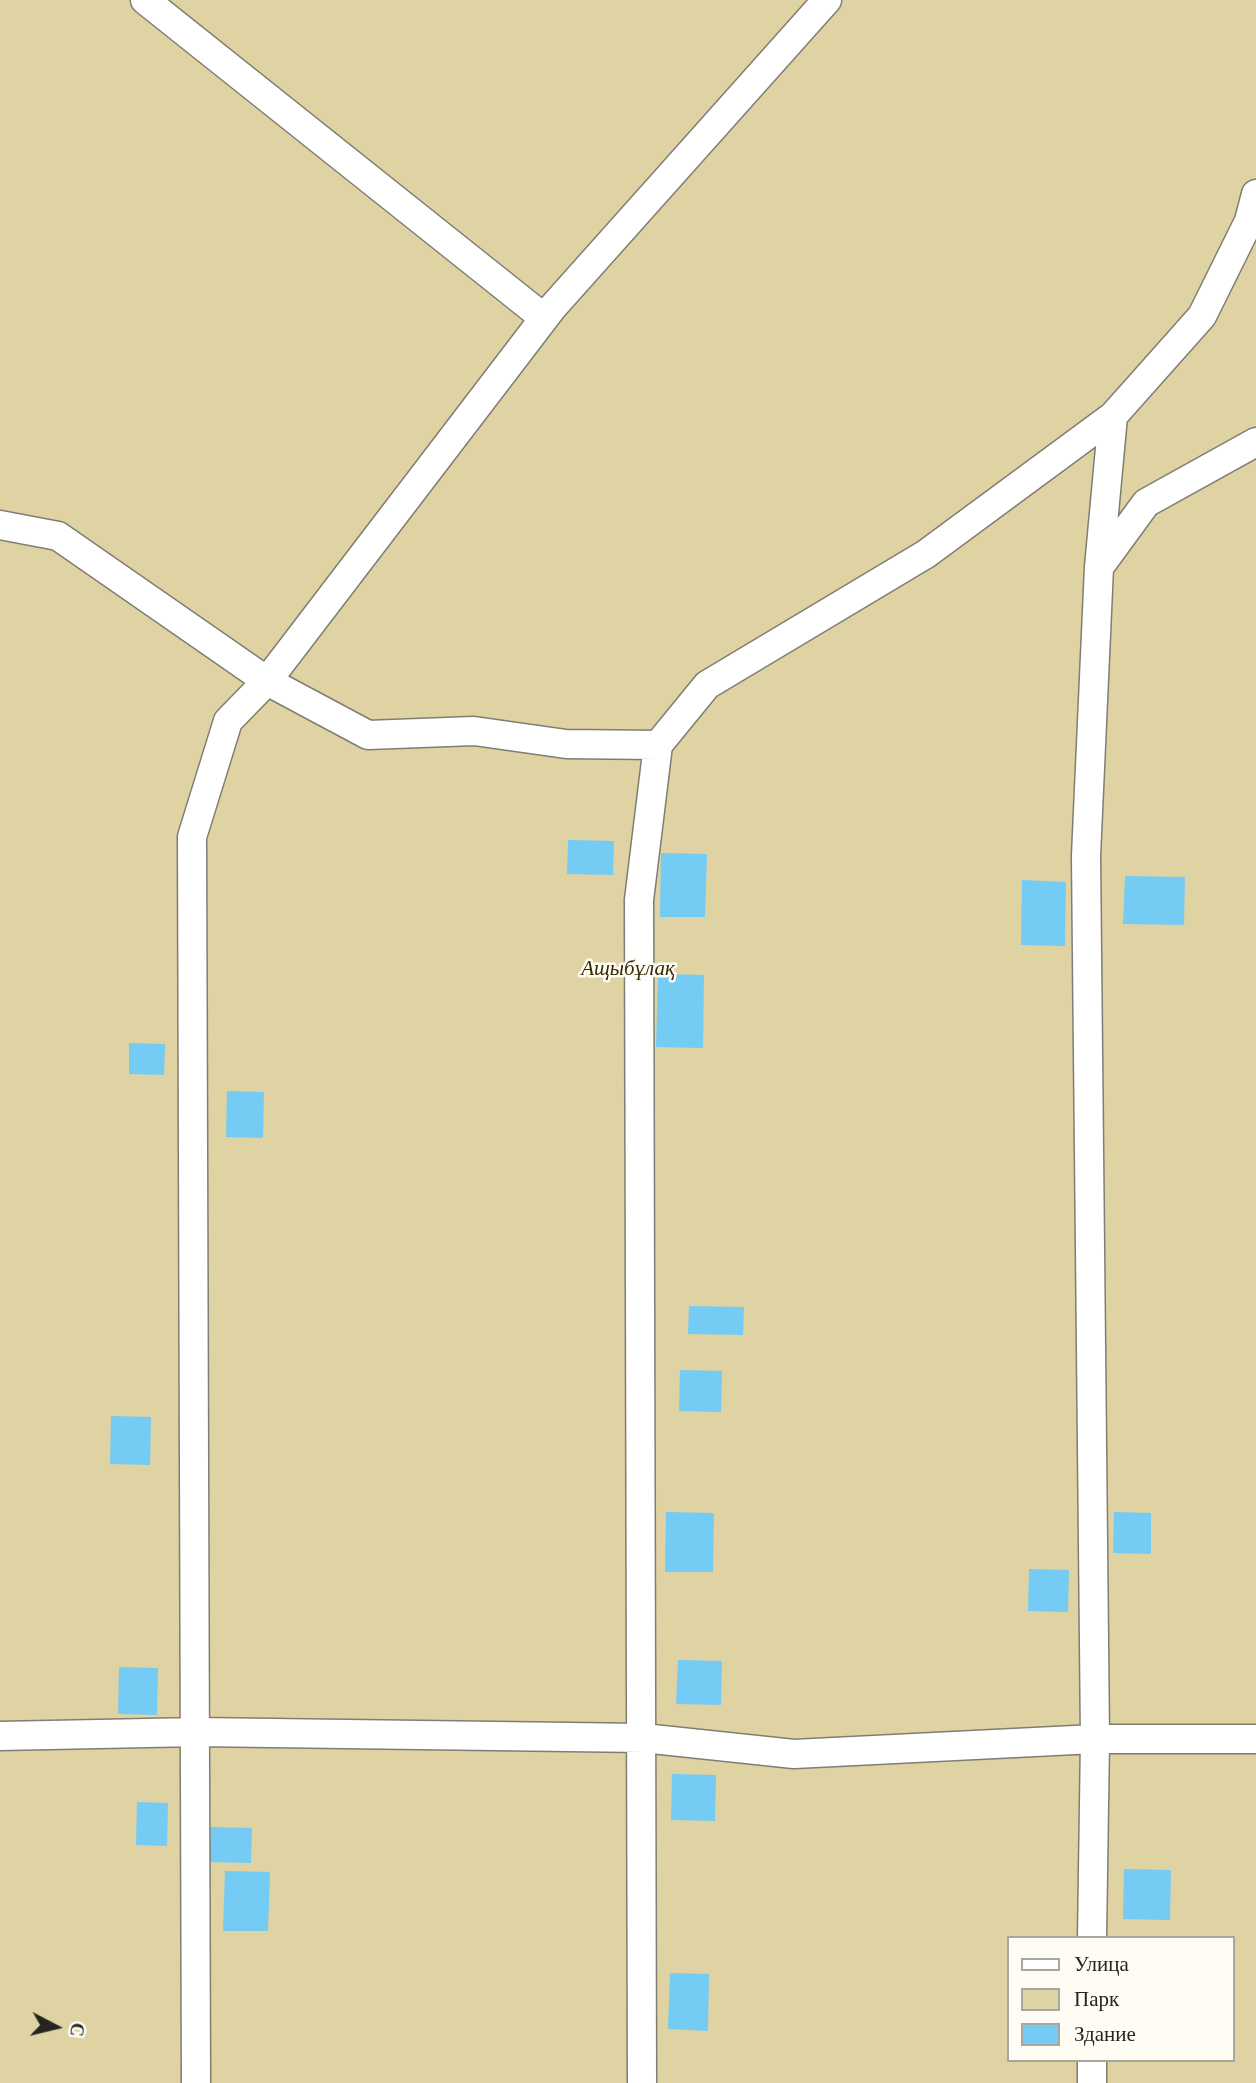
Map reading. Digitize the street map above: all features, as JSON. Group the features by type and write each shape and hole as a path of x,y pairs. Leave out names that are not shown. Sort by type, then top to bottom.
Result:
{"street":[{"path":"145,0 544,318"},
{"path":"196,2083 197,1732 192,837 228,721 267,681 544,318 827,0"},
{"path":"642,2083 639,900 658,745 707,685 926,554 1113,416 1202,316 1249,221 1256,194"},
{"path":"1092,1936 1096,1739 1086,856 1099,567 1113,416"},
{"path":"1099,567 1146,503 1256,442"},
{"path":"1106,488 1146,503"},
{"path":"0,525 58,536 267,681 368,735 474,732 566,744 658,745"},
{"path":"0,1736 197,1732 643,1738 794,1754 1096,1739 1256,1739"},
{"path":"1092,2062 1092,2083"}],"green space":[{"name":"Ащыбұлақ","path":"0,0 1256,0 1256,2083 0,2083"}],"building":[{"path":"568,840 614,841 613,875 567,874"},
{"path":"661,853 707,854 705,917 660,917"},
{"path":"1125,876 1185,877 1184,925 1123,924"},
{"path":"1022,880 1066,882 1065,946 1021,945"},
{"path":"658,974 704,975 703,1048 656,1047"},
{"path":"129,1043 165,1044 164,1075 129,1074"},
{"path":"227,1091 264,1092 263,1138 226,1137"},
{"path":"689,1306 744,1307 743,1335 688,1334"},
{"path":"680,1370 722,1371 721,1412 679,1411"},
{"path":"111,1416 151,1417 150,1465 110,1464"},
{"path":"666,1512 714,1513 713,1572 665,1572"},
{"path":"1114,1512 1151,1513 1151,1554 1113,1553"},
{"path":"1029,1569 1069,1570 1068,1612 1028,1611"},
{"path":"678,1660 722,1661 721,1705 676,1704"},
{"path":"119,1667 158,1668 157,1715 118,1714"},
{"path":"672,1774 716,1775 715,1821 671,1820"},
{"path":"137,1802 168,1803 167,1846 136,1845"},
{"path":"209,1827 252,1828 251,1863 208,1862"},
{"path":"1124,1869 1171,1870 1170,1920 1123,1919"},
{"path":"225,1871 270,1872 268,1931 223,1931"},
{"path":"670,1973 709,1974 708,2031 668,2029"}]}
